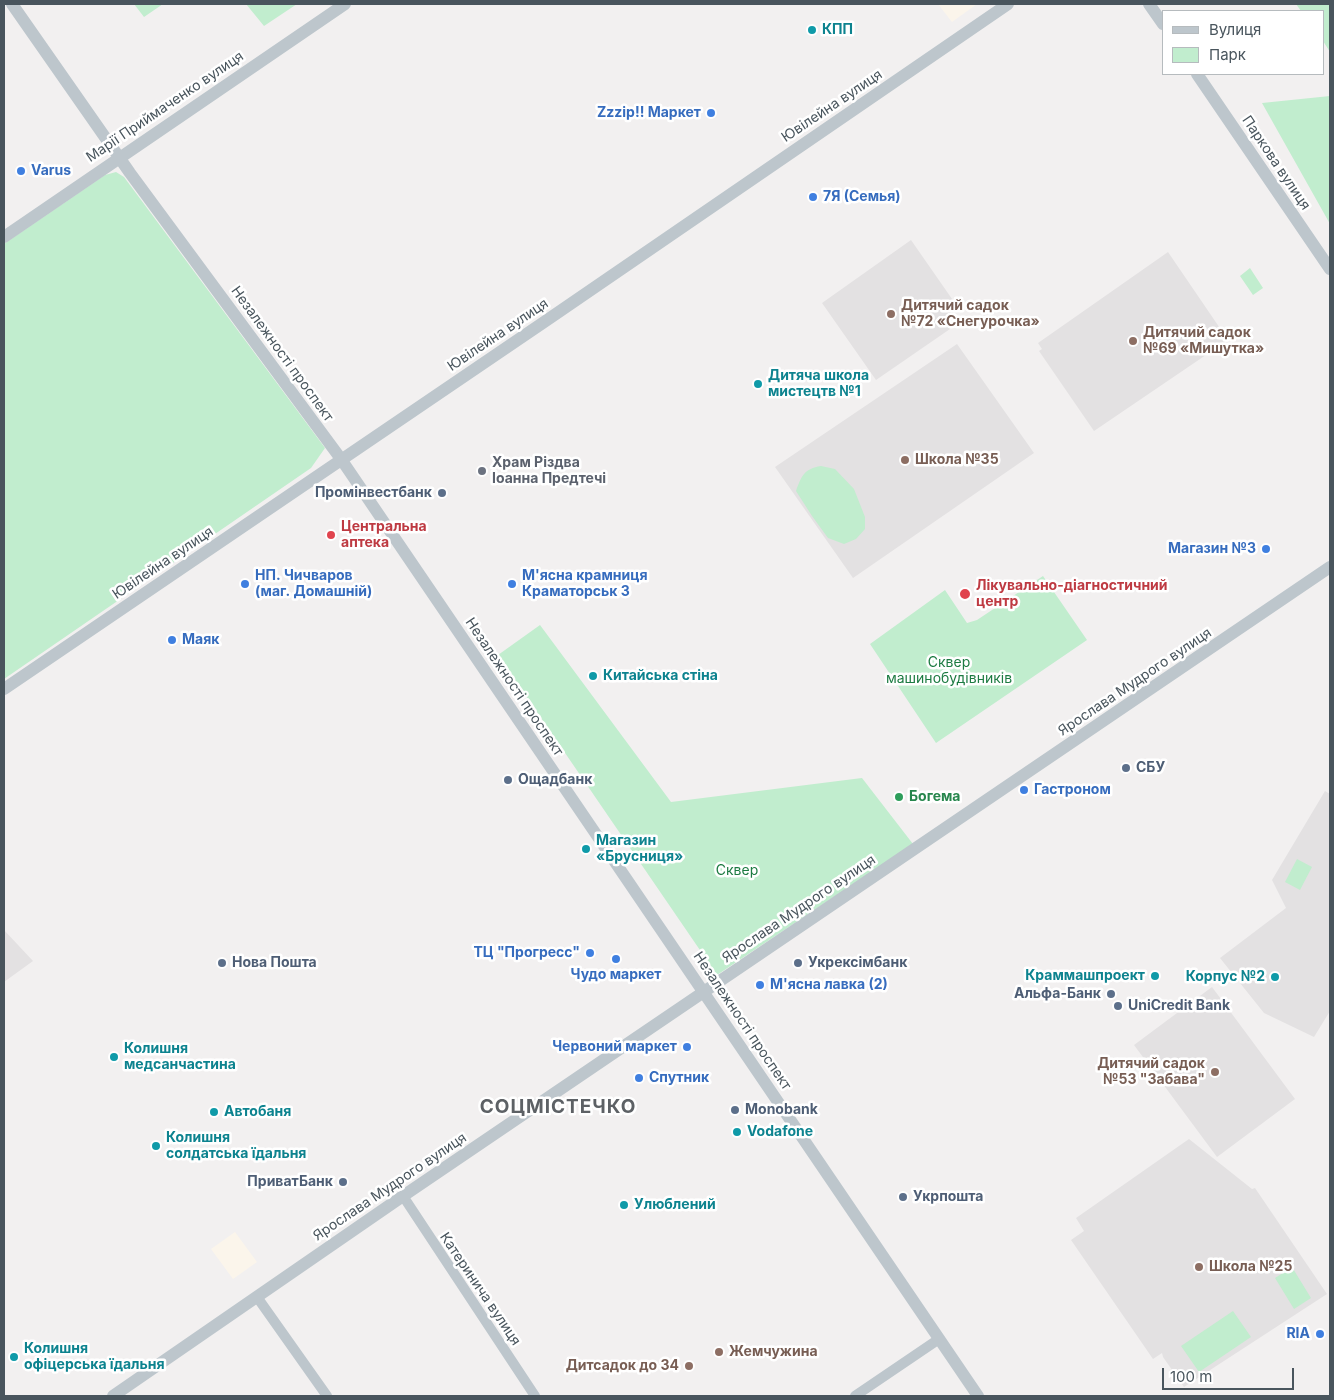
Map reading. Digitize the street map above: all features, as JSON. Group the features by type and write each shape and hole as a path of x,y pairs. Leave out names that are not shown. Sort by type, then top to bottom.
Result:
{"street":[{"name":"Незалежності проспект","path":"12,4 119,157 341,459 978,1396"},
{"name":"Марії Приймаченко вулиця","path":"4,237 345,4"},
{"name":"Ювілейна вулиця","path":"4,689 1008,4"},
{"path":"1149,4 1162,23"},
{"name":"Паркова вулиця","path":"1198,75 1330,270"},
{"name":"Ярослава Мудрого вулиця","path":"113,1396 403,1196 1330,567"},
{"name":"Катеринича вулиця","path":"403,1196 535,1396"},
{"path":"257,1297 327,1396"},
{"path":"855,1396 939,1339"}],"shaded area":[{"path":"938,4 977,4 952,22"},
{"name":"Дитячий садок №72 «Снегурочка»","path":"911,240 959,309 944,319 950,329 876,380 822,303"},
{"name":"Дитячий садок №69 «Мишутка»","path":"1168,252 1228,340 1094,431 1039,351 1042,349 1038,343"},
{"name":"Школа №35","path":"957,344 1034,453 853,578 775,467"},
{"path":"1325,791 1330,794 1330,1011 1314,1037 1264,1013 1220,958 1286,908 1272,880"},
{"path":"4,930 33,961 4,982"},
{"name":"Дитячий садок №53 \"Забава\"","path":"1212,987 1295,1099 1217,1157 1134,1045"},
{"name":"Школа №25","path":"1189,1139 1252,1189 1255,1188 1327,1294 1184,1387 1162,1353 1153,1359 1071,1240 1084,1231 1076,1218"},
{"path":"235,1232 257,1262 233,1279 211,1249"}],"green space":[{"path":"134,4 163,4 144,17"},
{"path":"246,4 297,4 264,26"},
{"path":"1296,4 1330,4 1330,52 1324,43 1324,10 1300,10"},
{"path":"1330,96 1330,224 1262,103"},
{"path":"116,172 124,177 325,448 311,468 4,679 4,244 105,175"},
{"path":"1250,268 1263,288 1253,295 1240,276"},
{"path":"821,466 835,469 854,489 865,517 865,529 856,539 844,544 828,538 796,491 807,471"},
{"name":"Сквер машинобудівників","path":"1043,576 1087,640 936,743 870,644 945,590 967,623 977,620"},
{"name":"Сквер","path":"540,625 671,802 862,778 913,844 717,975 498,655"},
{"path":"1297,859 1312,867 1300,890 1285,882"},
{"path":"1292,1267 1311,1298 1294,1309 1275,1278"},
{"path":"1233,1311 1251,1337 1199,1372 1181,1346"}],"place":[{"name":"КПП","path":"812,30"},
{"name":"Zzzip!! Маркет","path":"711,113"},
{"name":"Varus","path":"21,171"},
{"name":"7Я (Семья)","path":"813,197"},
{"name":"Дитячий садок №72 «Снегурочка»","path":"891,314"},
{"name":"Дитячий садок №69 «Мишутка»","path":"1133,341"},
{"name":"Дитяча школа мистецтв №1","path":"758,384"},
{"name":"Школа №35","path":"905,460"},
{"name":"Храм Різдва Іоанна Предтечі","path":"482,471"},
{"name":"Промінвестбанк","path":"442,493"},
{"name":"Центральна аптека","path":"331,535"},
{"name":"Магазин №3","path":"1266,549"},
{"name":"НП. Чичваров (маг. Домашній)","path":"245,584"},
{"name":"М'ясна крамниця Краматорськ 3","path":"512,584"},
{"name":"Лікувально-діагностичний центр","path":"965,594"},
{"name":"Маяк","path":"172,640"},
{"name":"Китайська стіна","path":"593,676"},
{"name":"СБУ","path":"1126,768"},
{"name":"Ощадбанк","path":"508,780"},
{"name":"Гастроном","path":"1024,790"},
{"name":"Богема","path":"899,797"},
{"name":"Магазин «Брусниця»","path":"586,849"},
{"name":"ТЦ \"Прогресс\"","path":"590,953"},
{"name":"Чудо маркет","path":"616,959"},
{"name":"Нова Пошта","path":"222,963"},
{"name":"Укрексімбанк","path":"798,963"},
{"name":"Краммашпроект","path":"1155,976"},
{"name":"Корпус №2","path":"1275,977"},
{"name":"М'ясна лавка (2)","path":"760,985"},
{"name":"Альфа-Банк","path":"1111,994"},
{"name":"UniCredit Bank","path":"1118,1006"},
{"name":"Червоний маркет","path":"687,1047"},
{"name":"Колишня медсанчастина","path":"114,1057"},
{"name":"Дитячий садок №53 \"Забава\"","path":"1215,1072"},
{"name":"Спутник","path":"639,1078"},
{"name":"Monobank","path":"735,1110"},
{"name":"Автобаня","path":"214,1112"},
{"name":"Vodafone","path":"737,1132"},
{"name":"Колишня солдатська їдальня","path":"156,1146"},
{"name":"ПриватБанк","path":"343,1182"},
{"name":"Укрпошта","path":"903,1197"},
{"name":"Улюблений","path":"624,1205"},
{"name":"Школа №25","path":"1199,1267"},
{"name":"RIA","path":"1320,1334"},
{"name":"Жемчужина","path":"719,1352"},
{"name":"Колишня офіцерська їдальня","path":"14,1357"},
{"name":"Дитсадок до 34","path":"689,1366"}],"district":[{"name":"СОЦМІСТЕЧКО","path":"558,1107"}]}
